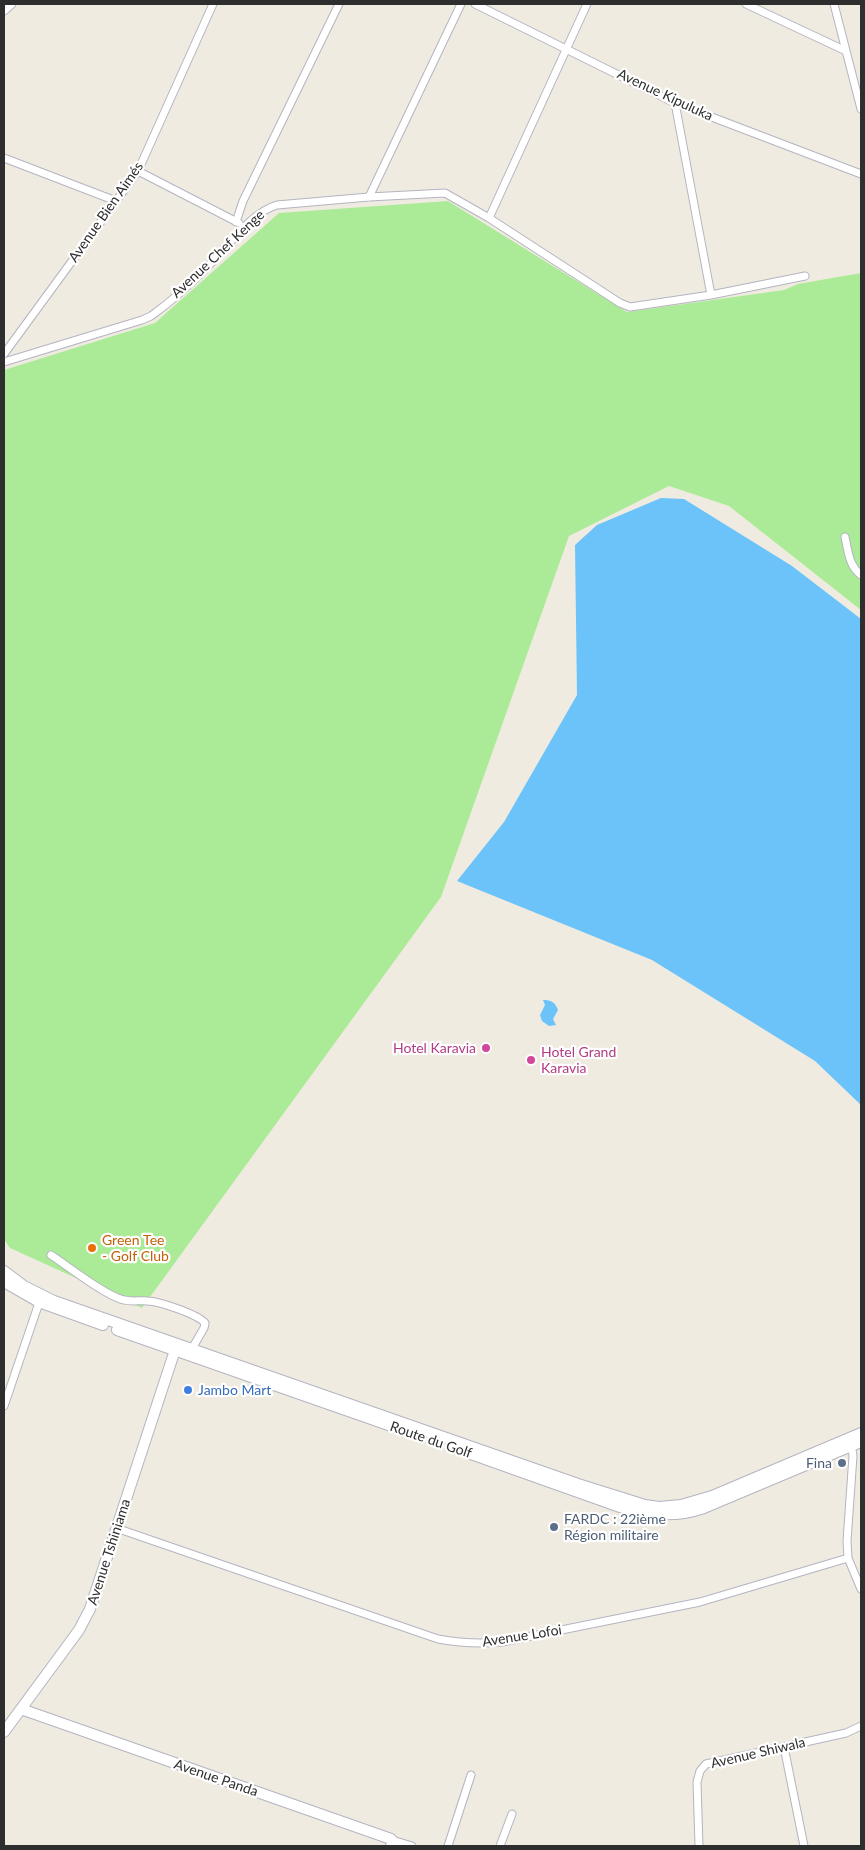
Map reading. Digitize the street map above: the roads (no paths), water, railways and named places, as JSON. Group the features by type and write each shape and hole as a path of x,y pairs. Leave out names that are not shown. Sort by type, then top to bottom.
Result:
{"main road":[{"path":"4,1271 40,1299"},
{"name":"Route du Golf","path":"4,1282 40,1299 620,1507 656,1515 675,1515 699,1510 854,1442 861,1433"},
{"name":"Avenue Tshiniama","path":"4,1732 59,1658 85,1620 90,1609 176,1348"},
{"name":"Avenue Panda","path":"21,1709 392,1843"}],"street":[{"path":"4,11 12,4"},
{"name":"Avenue Bien Aimés","path":"4,354 138,171 213,4"},
{"path":"236,222 244,201 339,4"},
{"path":"370,197 461,4"},
{"name":"Avenue Kipuluka","path":"475,4 566,50 620,74 675,103 861,174"},
{"path":"587,4 489,218 626,306 711,295 805,276"},
{"path":"746,4 846,51"},
{"path":"834,4 861,109"},
{"path":"675,103 711,295"},
{"path":"4,158 116,201"},
{"path":"138,171 236,222 246,225"},
{"name":"Avenue Chef Kenge","path":"4,362 151,316 211,263 246,225 276,205 445,193 489,218"},
{"path":"845,537 849,558 856,571 861,575"},
{"path":"52,1255 114,1297 129,1301 156,1302 203,1320 205,1323 204,1328 190,1353"},
{"path":"4,1406 40,1299"},
{"path":"854,1442 847,1522 848,1558 860,1586"},
{"name":"Avenue Lofoi","path":"116,1528 438,1640 461,1644 502,1642 700,1602 848,1558"},
{"name":"Avenue Shiwala","path":"699,1846 697,1782 698,1775 703,1767 709,1763 846,1733 861,1726"},
{"path":"784,1747 804,1846"},
{"path":"448,1846 471,1775"},
{"path":"500,1846 512,1814"},
{"name":"Avenue Panda","path":"392,1843 412,1846"}],"water":[{"path":"661,498 684,499 792,566 861,619 861,1105 815,1061 652,960 457,881 504,822 577,695 575,545 597,525"},
{"path":"543,1000 548,1000 556,1005 558,1010 553,1019 556,1025 549,1026 542,1021 540,1015 545,1005"}],"place":[{"name":"Hotel Karavia","path":"486,1048"},
{"name":"Hotel Grand Karavia","path":"531,1060"},
{"name":"Green Tee - Golf Club","path":"92,1248"},
{"name":"Jambo Mart","path":"188,1390"},
{"name":"Fina","path":"842,1463"},
{"name":"FARDC : 22ième Région militaire","path":"554,1527"}]}
